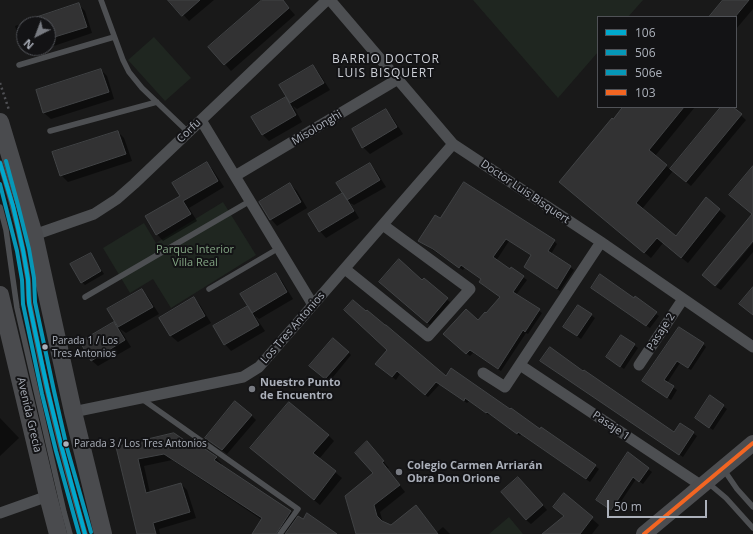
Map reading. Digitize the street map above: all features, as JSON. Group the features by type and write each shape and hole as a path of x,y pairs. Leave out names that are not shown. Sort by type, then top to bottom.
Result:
{"main road":[{"path":"0,122 34,235 73,412 103,534"},
{"name":"Avenida Grecia","path":"0,295 58,534"},
{"path":"644,534 753,443"}],"street":[{"name":"Corfu","path":"34,235 94,214 117,198 134,184 327,0"},
{"name":"Doctor Luis Bisquert","path":"330,0 453,144 601,242 753,347"},
{"name":"Misolonghi","path":"235,176 398,79"},
{"path":"201,120 314,305"},
{"name":"Los Tres Antonios","path":"73,412 242,377 259,368 453,144"},
{"path":"345,269 428,336 470,289 383,225"},
{"path":"483,373 505,387 601,242"},
{"name":"Pasaje 2","path":"639,365 683,299"},
{"name":"Pasaje 1","path":"520,365 704,484"},
{"path":"0,513 48,496"}],"lane":[{"path":"101,0 114,37 129,72 188,132"},
{"path":"19,65 114,37"},
{"path":"50,131 157,102"},
{"path":"0,163 22,246 28,279 30,304 48,393 69,480 85,534"},
{"path":"85,297 250,201"},
{"path":"0,207 6,230 17,308 70,534"},
{"path":"208,289 278,248"},
{"path":"140,398 298,509 280,534"},
{"path":"723,469 737,489 753,507"},
{"path":"704,484 726,498 753,528"}],"green space":[{"path":"473,0 643,0 629,16 597,16 597,53 558,98"},
{"path":"154,37 191,78 165,101 128,60"},
{"name":"Parque Interior Villa Real","path":"223,202 256,255 171,308 153,279 130,293 103,248 144,223 156,243"},
{"path":"509,517 523,534 489,534"}],"building":[{"path":"168,0 200,0 182,16"},
{"path":"262,0 283,0 289,8 224,65 208,47"},
{"path":"723,0 749,0 736,16 710,16"},
{"path":"79,3 87,27 56,37 56,16 41,16"},
{"path":"313,65 324,83 290,103 279,85"},
{"path":"101,69 109,92 43,113 36,90"},
{"path":"286,97 296,115 262,135 251,117"},
{"path":"622,108 683,108 649,150 667,165 636,203 676,236 706,197 720,209 681,258 657,238 644,253 559,182 612,118 613,119"},
{"path":"720,108 734,108 742,114 686,182 670,169"},
{"path":"386,109 397,127 362,148 352,129"},
{"path":"118,131 126,154 60,176 52,152"},
{"path":"207,162 218,181 183,201 191,214 156,235 145,216 180,196 172,183"},
{"path":"370,163 380,180 347,200 336,183"},
{"path":"753,166 753,241 715,286 702,275 752,214 729,195"},
{"path":"464,182 555,240 548,251 571,266 557,289 524,267 531,255 506,239 493,257 510,269 511,267 524,276 513,292 540,309 525,332 523,330 498,369 470,350 466,354 443,334 466,309 478,320 500,297 479,282 481,279 461,265 459,268 433,249 418,241 435,215 440,218"},
{"path":"290,183 301,202 270,220 259,202"},
{"path":"343,193 354,211 319,232 308,214"},
{"path":"91,253 101,271 81,283 70,264"},
{"path":"399,259 422,280 424,278 448,298 427,323 379,282"},
{"path":"276,273 287,292 252,313 240,294"},
{"path":"600,274 657,312 646,326 591,288"},
{"path":"753,287 753,315 739,304"},
{"path":"142,289 153,307 118,327 107,309"},
{"path":"194,297 205,316 170,336 159,318"},
{"path":"353,300 386,325 446,376 451,368 510,409 511,408 540,429 541,427 596,465 586,479 518,432 517,434 487,412 486,413 465,398 464,401 436,382 425,395 397,371 392,377 375,364 387,350 344,310"},
{"path":"578,305 592,314 577,336 563,327"},
{"path":"248,306 259,325 224,345 213,326"},
{"path":"114,322 125,340 91,361 80,342"},
{"path":"679,327 704,343 688,368 677,361 664,380 674,386 667,398 642,381"},
{"path":"621,335 635,344 620,367 606,357"},
{"path":"333,338 349,352 325,379 309,366"},
{"path":"550,347 674,432 680,423 694,432 679,455 540,361"},
{"path":"710,395 724,405 709,428 695,418"},
{"path":"235,401 252,415 222,450 205,438"},
{"path":"289,402 329,435 313,453 336,471 314,500 250,448"},
{"path":"174,433 196,448 199,445 217,457 214,460 291,511 276,534 252,534 262,518 164,454 138,459 146,493 181,483 190,512 153,523 156,534 137,534 116,447"},
{"path":"367,441 384,461 382,462 400,485 374,505 377,516 382,521 391,525 416,505 438,534 356,534 345,496 373,473 355,453"},
{"path":"628,452 649,468 639,482 633,477 611,510 596,500"},
{"path":"518,477 543,505 526,520 501,492"},
{"path":"564,493 593,517 580,534 542,534 564,516 553,507"},
{"path":"307,513 337,534 285,534 298,516 303,519"}],"transit line":[{"name":"506e","path":"6,161 29,249 34,278 35,302 67,448 91,532"},
{"name":"106","path":"0,163 13,206 23,250 28,279 29,303 48,392 85,534"},
{"name":"506","path":"0,184 17,251 22,280 23,304 42,394 79,534"},
{"name":"103","path":"644,534 753,443"}],"place":[{"name":"Parada 1 / Los Tres Antonios","path":"45,347"},
{"name":"Nuestro Punto de Encuentro","path":"252,389"},
{"name":"Parada 3 / Los Tres Antonios","path":"66,444"},
{"name":"Colegio Carmen Arriarán Obra Don Orione","path":"399,472"}],"district":[{"name":"BARRIO DOCTOR LUIS BISQUERT","path":"386,67"}]}
